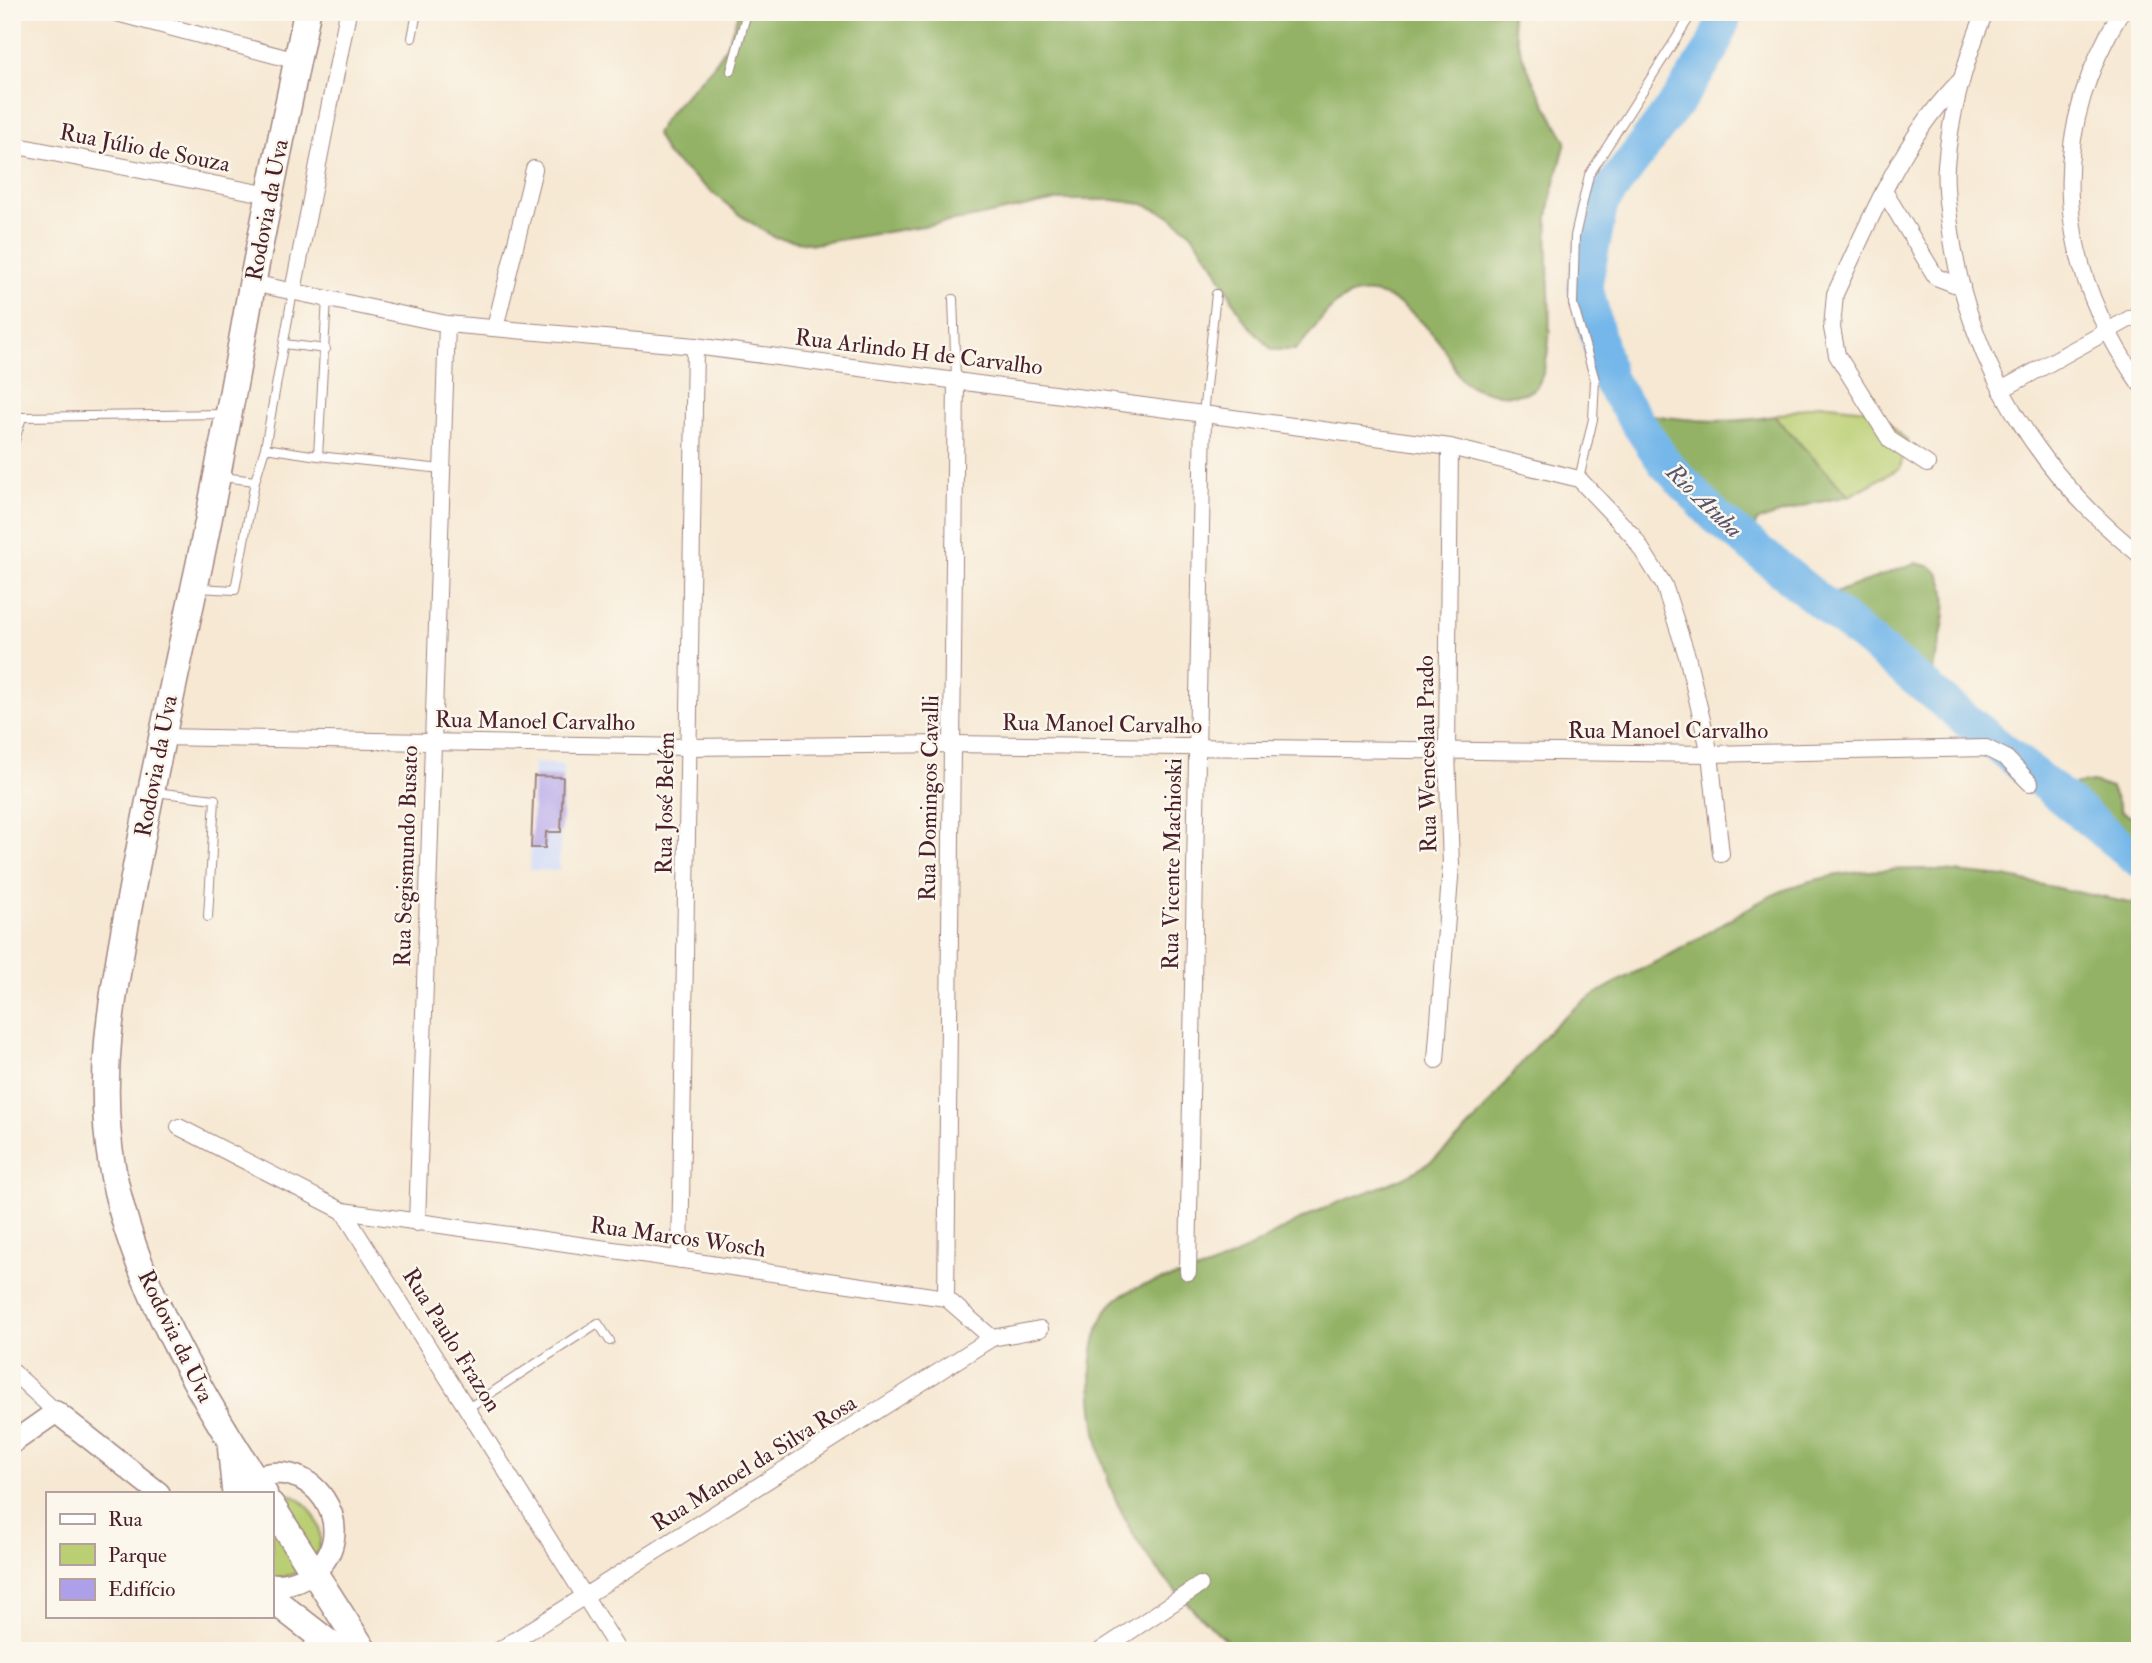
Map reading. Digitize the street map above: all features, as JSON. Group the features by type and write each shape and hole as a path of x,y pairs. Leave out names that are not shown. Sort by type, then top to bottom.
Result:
{"highway":[{"name":"Rodovia da Uva","path":"246,1489 231,1443 175,1344 126,1227 111,1166 104,1091 108,1018 150,791 218,476 252,282 307,12"},
{"path":"273,1508 364,1651"},
{"path":"273,1600 311,1642 340,1651"}],"main road":[{"path":"12,1443 56,1412 159,1492"},
{"path":"246,1489 274,1472 292,1474 308,1481 321,1493 330,1508 334,1525 326,1558 315,1571 298,1581 273,1584"}],"street":[{"path":"113,12 297,61"},
{"path":"293,291 348,12"},
{"path":"1985,12 1961,80 1946,168 1949,218 1962,287 1981,347 2001,390 2046,461 2105,526 2140,555"},
{"path":"2121,12 2088,82 2072,142 2068,173 2075,239 2086,281 2108,333 2140,384"},
{"path":"1927,464 1890,440 1837,355 1834,342 1836,294 1884,191 1919,128 1961,80"},
{"name":"Rua Júlio de Souza","path":"12,145 270,195"},
{"path":"495,328 534,169"},
{"path":"1884,191 1936,277 1962,287"},
{"name":"Rua Arlindo H de Carvalho","path":"252,282 447,324 695,346 956,379 1450,447 1578,479"},
{"path":"2001,390 2140,313"},
{"name":"Rua Segismundo Busato","path":"417,1223 447,324"},
{"name":"Rua José Belém","path":"680,1260 695,346"},
{"name":"Rua Domingos Cavalli","path":"946,1298 956,379"},
{"name":"Rua Vicente Machioski","path":"1188,1272 1203,414"},
{"name":"Rua Wenceslau Prado","path":"1436,1060 1451,865 1447,752 1450,447"},
{"path":"1578,479 1633,536 1664,585 1687,656 1710,754 1721,854"},
{"name":"Rua Manoel Carvalho","path":"161,737 689,747 952,744 1710,754 1986,748 2006,758 2030,783"},
{"path":"179,1127 343,1211"},
{"name":"Rua Marcos Wosch","path":"343,1211 946,1298"},
{"name":"Rua Paulo Frazon","path":"343,1211 619,1651"},
{"path":"946,1298 992,1338"},
{"name":"Rua Manoel da Silva Rosa","path":"498,1651 992,1338 1040,1329"},
{"path":"12,1371 56,1412"},
{"path":"1100,1651 1200,1585"}],"lane":[{"path":"412,38 417,12"},
{"path":"731,71 747,12"},
{"path":"1578,479 1593,419 1595,380 1573,304 1575,236 1589,175 1693,12"},
{"path":"194,587 235,590 255,481 265,448 293,291"},
{"path":"1203,414 1216,294"},
{"path":"318,456 327,298"},
{"name":"Rua Domingos Cavalli","path":"953,299 956,379"},
{"path":"284,344 326,349"},
{"path":"12,450 22,417 229,414"},
{"path":"265,448 442,469"},
{"path":"218,476 255,481"},
{"path":"150,791 215,799 208,917"},
{"path":"468,1408 598,1323 610,1341"}],"shaded area":[{"path":"534,763 564,765 559,871 530,870"}],"green space":[{"path":"739,12 1510,12 1526,64 1566,141 1549,210 1547,238 1550,326 1545,366 1539,383 1534,389 1514,395 1490,392 1469,385 1459,376 1443,347 1425,325 1402,305 1375,293 1361,293 1339,301 1295,350 1272,350 1243,319 1214,265 1191,233 1169,215 1143,204 1113,200 1056,200 972,218 814,244 774,237 741,216 667,155 656,134 671,110 718,60"},
{"path":"1820,404 1874,410 1907,441 1900,468 1849,496 1774,416"},
{"path":"1637,413 1705,420 1774,416 1849,496 1810,504 1757,521 1747,548 1698,502 1660,453"},
{"path":"1915,563 1931,567 1940,577 1945,590 1943,625 1927,691 1813,601"},
{"path":"2093,782 2111,788 2121,811 2140,822 2140,847 2055,787"},
{"path":"1924,869 2005,877 2140,905 2140,1651 1239,1651 1210,1626 1161,1574 1140,1545 1109,1483 1099,1447 1091,1374 1098,1328 1111,1305 1136,1288 1225,1261 1310,1215 1401,1179 1424,1166 1462,1135 1540,1041 1570,1012 1598,993 1689,944 1753,905 1787,889 1834,876 1879,870"},
{"path":"273,1493 285,1493 297,1498 308,1507 320,1530 316,1556 304,1570 273,1579"}],"building":[{"path":"534,776 563,777 561,832 546,832 545,848 531,848"}],"waterway":[{"name":"Rio Atuba","path":"1726,12 1712,49 1679,99 1601,203 1585,284 1609,380 1664,462 1716,517 2140,861"}]}
